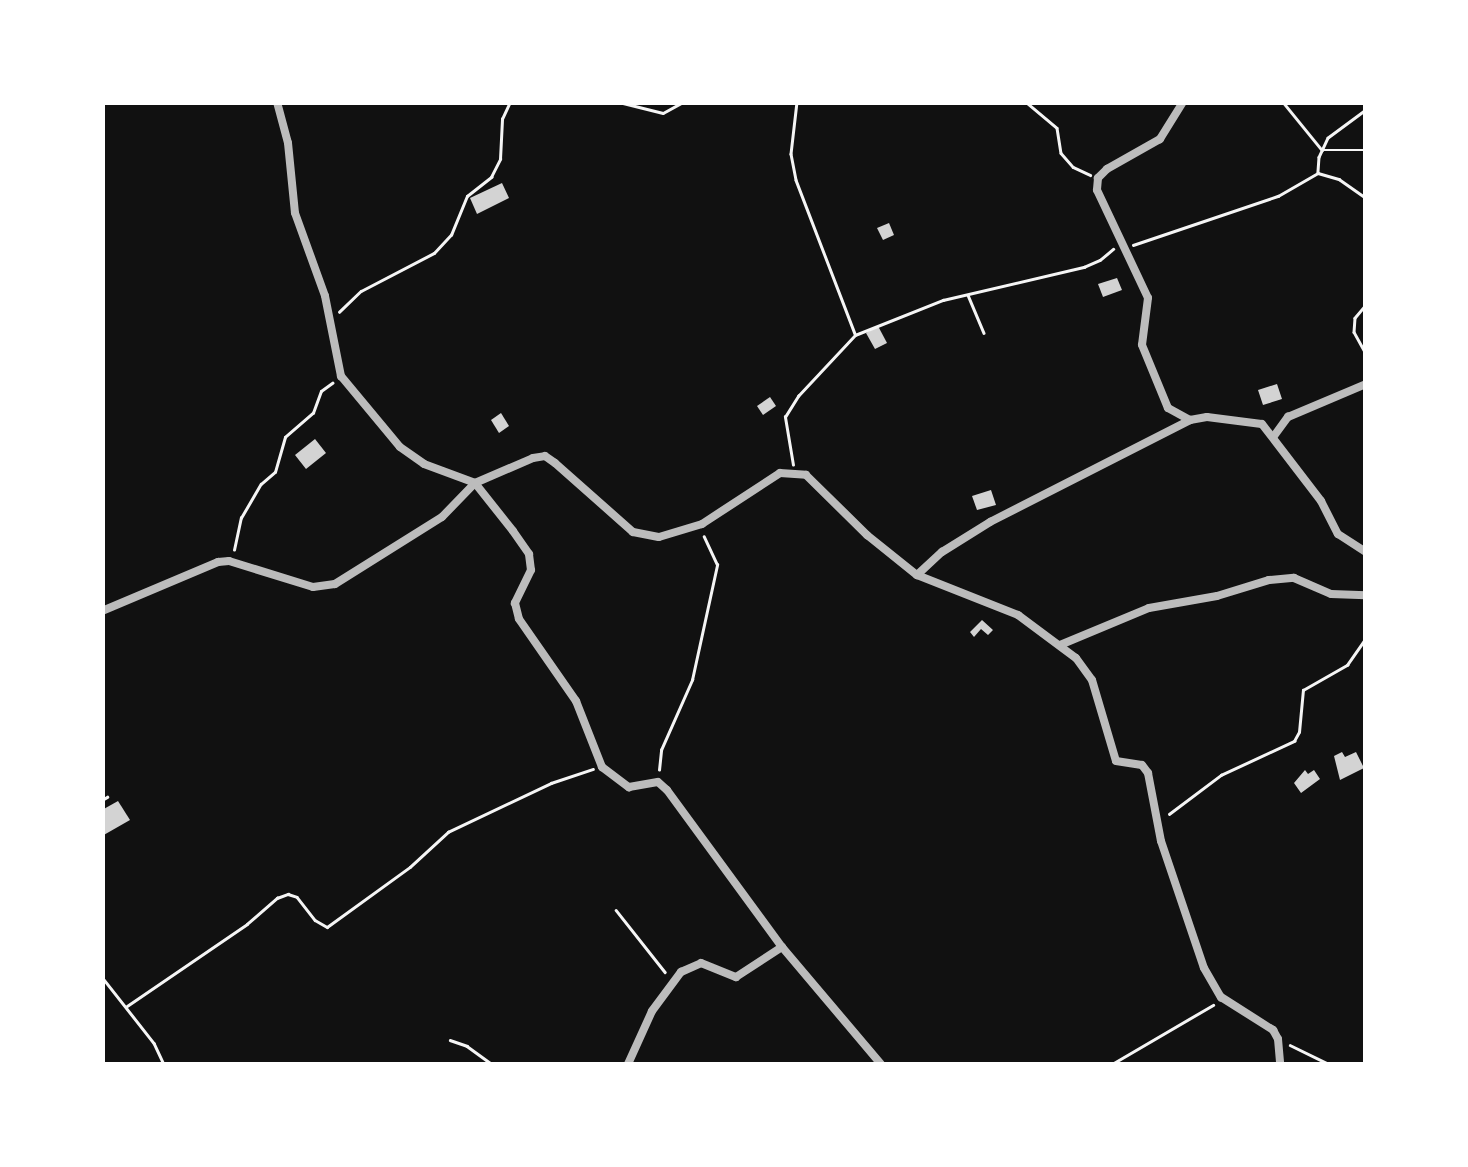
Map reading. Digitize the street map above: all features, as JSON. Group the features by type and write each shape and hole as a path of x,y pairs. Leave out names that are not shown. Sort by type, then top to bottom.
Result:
{"street":[{"path":"277,102 289,153 295,213 331,320 332,346 341,376 400,448 424,464 474,483 528,554 528,583 515,602 520,619 576,701 602,767 628,787 658,782 740,886 782,947 881,1064"},
{"path":"1183,102 1160,139 1098,178 1097,190 1148,298 1142,345 1168,408 1190,420"},
{"path":"1274,436 1288,416 1366,384"},
{"path":"917,575 942,552 990,522 1190,420 1236,417 1262,424 1274,436 1338,534 1366,552"},
{"path":"102,611 203,567 229,561 300,585 325,588 348,578 442,516 474,483 545,456 633,532 659,537 696,526 780,473 794,470 806,474 866,535 917,575 1018,614 1060,645 1092,680 1116,761 1142,765 1148,774 1156,820 1204,968 1222,997 1266,1023 1278,1039 1280,1064"},
{"path":"1060,645 1149,608 1217,596 1269,580 1294,578 1331,594 1366,596"},
{"path":"628,1064 642,1030 680,972 701,964 736,977 782,947"}],"path":[{"path":"331,320 361,291 434,253 451,234 467,196 491,177 500,160 502,119 510,102"},
{"path":"619,102 662,112 682,102"},
{"path":"797,102 791,154 796,180 855,335"},
{"path":"1026,102 1057,128 1061,153 1073,167 1098,178"},
{"path":"1283,102 1322,150"},
{"path":"1318,173 1328,138 1366,110"},
{"path":"1322,150 1366,150"},
{"path":"1122,248 1278,196 1318,173 1338,179 1366,198"},
{"path":"794,470 785,417 798,396 855,335 967,294 1100,260 1114,247 1114,232"},
{"path":"967,294 984,333"},
{"path":"1366,305 1355,318 1354,332 1366,354"},
{"path":"229,561 240,518 261,484 276,472 285,437 313,413 321,391 341,376"},
{"path":"658,782 661,750 692,680 718,565 714,550 696,526"},
{"path":"1156,820 1183,806 1221,776 1294,741 1299,732 1303,690 1347,666 1366,638"},
{"path":"126,1006 247,924 277,898 288,894 297,897 314,920 326,927 410,867 448,832 551,783 602,767"},
{"path":"616,910 672,981"},
{"path":"102,977 164,1064"},
{"path":"1112,1064 1187,1023 1222,997"},
{"path":"1278,1039 1329,1064"},
{"path":"450,1040 467,1046 492,1064"}],"building":[{"path":"502,183 509,198 477,214 470,198"},
{"path":"889,223 894,235 883,240 877,228"},
{"path":"1117,278 1122,290 1103,297 1098,284"},
{"path":"878,326 887,343 875,349 866,333"},
{"path":"1277,384 1282,399 1263,405 1258,390"},
{"path":"770,397 776,406 763,415 757,406"},
{"path":"501,413 509,426 499,433 491,420"},
{"path":"315,439 326,453 306,469 295,455"},
{"path":"991,490 996,505 977,510 972,496"},
{"path":"982,620 993,630 988,635 981,629 974,637 970,632"},
{"path":"1342,752 1345,757 1356,752 1364,768 1340,780 1334,756"},
{"path":"1305,770 1308,774 1314,770 1320,779 1301,793 1294,783"},
{"path":"118,801 130,820 102,836 102,810"}]}
